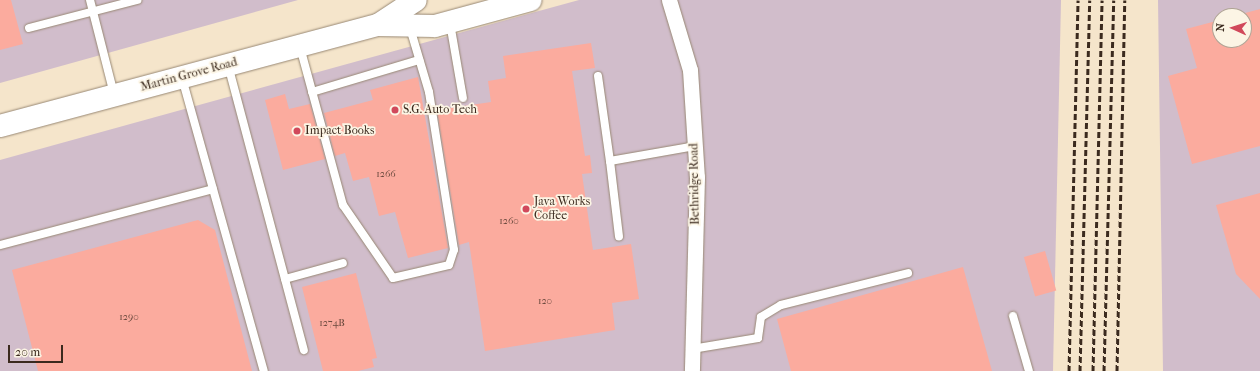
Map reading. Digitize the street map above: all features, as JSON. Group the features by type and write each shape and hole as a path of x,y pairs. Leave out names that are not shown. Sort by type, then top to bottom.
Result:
{"main road":[{"name":"Martin Grove Road","path":"378,25 416,0"},
{"name":"Martin Grove Road","path":"0,126 378,25 435,26 531,0"}],"street":[{"name":"Bethridge Road","path":"669,0 690,70 695,146 692,371"}],"lane":[{"path":"90,0 115,95"},
{"path":"30,28 137,0"},
{"path":"450,22 463,98"},
{"path":"300,46 343,205 393,278 449,265 454,250 429,92 409,26"},
{"path":"312,92 419,60"},
{"path":"228,65 304,350"},
{"path":"598,76 610,161 618,236"},
{"path":"181,77 264,371"},
{"path":"610,161 695,146"},
{"path":"0,244 213,189"},
{"path":"285,279 342,263"},
{"path":"692,349 758,338 761,317 781,306 908,273"},
{"path":"1013,316 1029,371"}],"shaded area":[{"path":"0,0 298,0 0,83"},
{"path":"579,0 1061,0 1053,371 0,371 0,160"},
{"path":"1158,0 1260,0 1260,371 1163,371"}],"building":[{"path":"0,0 11,0 23,44 0,50"},
{"path":"1260,9 1260,146 1192,164 1168,76 1197,68 1186,29 1212,22 1212,48 1252,48 1252,11"},
{"name":"Java Works Coffee","path":"591,43 595,68 572,71 585,156 590,155 592,173 582,174 593,250 631,244 639,299 612,303 615,330 485,351 469,242 459,245 437,110 491,102 488,81 506,78 503,56"},
{"path":"418,77 448,248 408,258 395,212 379,216 369,177 353,181 345,153 335,156 324,113 373,100 370,90"},
{"path":"285,94 289,109 310,104 325,159 283,170 265,100"},
{"path":"1260,193 1260,299 1236,274 1216,205"},
{"path":"198,220 215,230 252,371 38,371 12,270"},
{"path":"1045,251 1056,290 1035,296 1024,257"},
{"path":"963,267 992,371 791,371 777,319"},
{"path":"356,273 377,358 372,359 374,367 358,371 323,371 302,287"}],"railway":[{"path":"1069,371 1078,0"},
{"path":"1080,371 1090,0"},
{"path":"1093,371 1102,0"},
{"path":"1104,371 1114,0"},
{"path":"1117,371 1125,0"}],"place":[{"name":"S.G. Auto Tech","path":"395,110"},
{"name":"Impact Books","path":"297,131"},
{"name":"Java Works Coffee","path":"526,209"}]}
